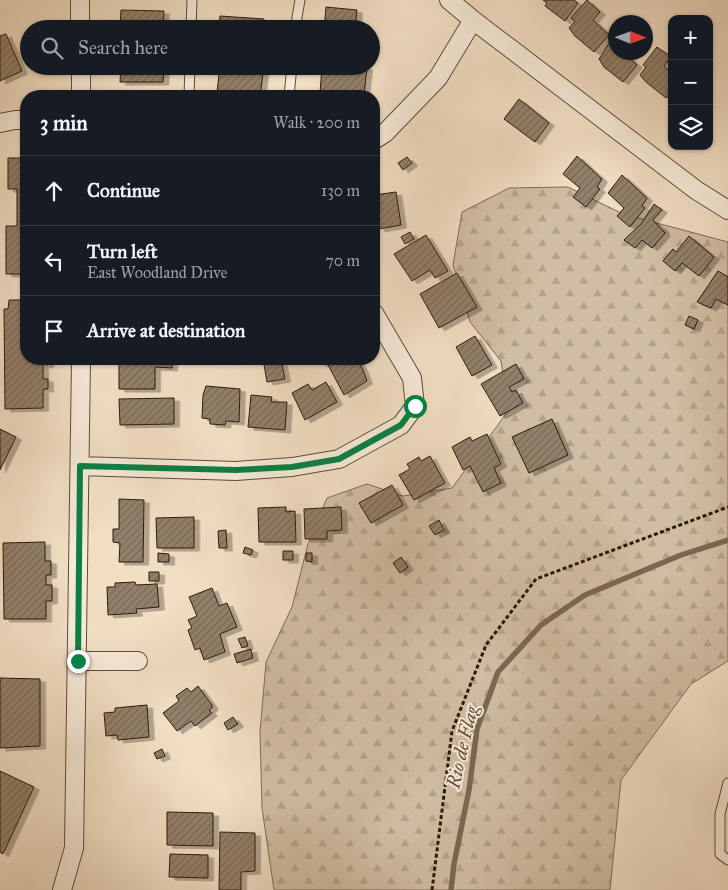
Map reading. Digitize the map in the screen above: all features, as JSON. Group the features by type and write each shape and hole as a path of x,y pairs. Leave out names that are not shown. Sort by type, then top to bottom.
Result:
{"street":[{"path":"80,0 80,20"},
{"path":"449,0 696,190 728,210"},
{"path":"380,136 438,78 473,20"},
{"path":"81,75 81,90"},
{"path":"0,124 20,120"},
{"path":"80,466 236,470 292,467 339,459 401,425 415,406 412,378 380,323"},
{"path":"62,890 74,848 78,661 80,365"},
{"path":"78,661 138,661"}],"lane":[{"path":"191,20 192,0"},
{"path":"297,20 300,0"},
{"path":"189,90 190,75"},
{"path":"290,90 291,75"},
{"path":"728,783 720,814 720,854 728,860"}],"path":[{"path":"432,890 452,730 486,645 536,579 728,507"}],"green space":[{"path":"568,187 623,214 728,242 728,661 691,684 621,780 610,890 274,890 262,808 260,732 266,662 292,607 308,544 327,498 367,484 403,496 452,488 508,411 501,361 470,322 453,265 462,212 509,188"}],"building":[{"path":"543,0 574,0 578,3 565,21 545,6 547,3"},
{"path":"587,0 600,12 593,20 608,36 594,52 575,36 569,28 575,21 571,18"},
{"path":"326,7 357,10 356,20 325,20"},
{"path":"121,10 164,11 164,20 120,20"},
{"path":"220,16 264,19 264,20 220,20"},
{"path":"6,34 20,66 20,72 0,81 0,36"},
{"path":"608,45 608,60 632,60 637,65 623,82 604,67 599,59"},
{"path":"657,47 668,55 668,61 664,66 668,70 668,95 666,98 640,75 646,67 643,65 647,60 653,60 653,52"},
{"path":"120,75 163,75 163,82 120,82"},
{"path":"219,75 263,75 261,90 217,90"},
{"path":"321,75 366,75 365,90 320,90"},
{"path":"519,99 549,123 535,142 504,119"},
{"path":"577,156 602,179 597,187 600,189 586,207 573,197 580,188 563,174"},
{"path":"407,157 412,163 403,170 398,163"},
{"path":"8,158 20,158 20,274 6,274 6,226 17,226 17,189 8,189"},
{"path":"622,175 647,198 642,206 645,208 630,227 617,216 624,208 608,193"},
{"path":"396,192 401,225 380,229 380,194"},
{"path":"654,204 662,210 653,220 665,233 652,248 642,240 635,248 624,240 641,224"},
{"path":"410,232 414,239 405,244 401,237"},
{"path":"426,235 448,271 435,278 430,270 412,281 394,254"},
{"path":"689,236 714,257 699,276 682,263 675,271 663,261 673,249 676,252"},
{"path":"718,271 728,277 728,305 716,299 711,308 697,302"},
{"path":"457,273 477,307 439,328 420,294"},
{"path":"9,300 20,300 20,365 43,365 43,379 48,379 48,389 43,389 43,408 5,409 4,309 8,309"},
{"path":"689,316 698,320 694,329 685,325"},
{"path":"475,336 492,365 472,376 456,347"},
{"path":"516,364 524,379 509,387 512,392 516,390 523,403 500,416 481,384"},
{"path":"119,365 172,365 172,368 155,367 155,389 119,389"},
{"path":"264,365 282,365 285,379 267,382"},
{"path":"328,365 360,365 367,381 344,395"},
{"path":"326,382 337,402 305,420 292,393 308,384 312,390"},
{"path":"206,386 240,389 239,422 226,421 225,425 210,424 210,419 202,418 203,395"},
{"path":"251,395 272,397 271,402 287,402 285,430 248,427"},
{"path":"174,398 174,424 120,425 119,399"},
{"path":"552,419 568,455 529,473 512,437"},
{"path":"0,429 16,437 0,470"},
{"path":"487,434 501,464 494,468 501,483 483,492 470,466 463,470 452,447 470,437 472,441"},
{"path":"430,456 445,483 414,500 399,475 410,469 407,464 419,457 421,461"},
{"path":"392,485 403,505 371,523 359,503"},
{"path":"119,499 144,500 143,562 119,562 120,543 113,542 113,529 119,529"},
{"path":"286,507 286,512 295,511 296,542 259,542 258,508"},
{"path":"341,507 342,530 327,531 327,539 305,539 304,509"},
{"path":"194,517 194,548 157,548 156,518"},
{"path":"439,520 444,530 435,535 429,526"},
{"path":"226,530 227,548 219,548 218,531"},
{"path":"45,542 45,561 51,561 51,575 46,575 46,585 52,585 52,601 46,601 46,619 4,619 3,543"},
{"path":"245,547 253,550 251,555 243,553"},
{"path":"283,551 293,551 293,560 283,560"},
{"path":"158,553 169,554 169,562 158,562"},
{"path":"306,553 312,553 312,562 306,561"},
{"path":"401,557 408,567 400,573 393,563"},
{"path":"149,572 159,572 159,581 149,581"},
{"path":"135,582 136,585 157,584 159,607 136,609 137,613 108,615 107,587 115,587 115,583"},
{"path":"212,588 219,606 227,603 237,627 220,634 225,652 204,660 200,648 195,650 188,630 192,628 188,620 197,616 189,597"},
{"path":"245,637 248,646 242,648 238,639"},
{"path":"251,649 253,658 237,663 234,654"},
{"path":"0,678 40,679 40,746 0,748"},
{"path":"198,686 212,705 212,708 209,710 212,713 195,726 191,721 177,731 163,713 179,701 176,696 187,688 191,692"},
{"path":"147,705 149,737 118,740 117,735 106,736 104,713 115,712 115,708"},
{"path":"233,717 238,724 228,730 224,723"},
{"path":"162,749 165,756 157,759 154,753"},
{"path":"0,771 34,787 3,854 0,852"},
{"path":"167,812 213,813 213,846 167,845"},
{"path":"220,832 255,833 255,871 241,872 241,890 219,890"},
{"path":"170,854 208,855 208,878 169,877"}],"waterway":[{"name":"Rio de Flag","path":"451,890 454,864 469,790 477,729 498,672 541,625 585,595 681,555 728,540"}],"route":[{"path":"78,661 80,466 236,470 292,467 339,459 401,425 415,406"}]}
